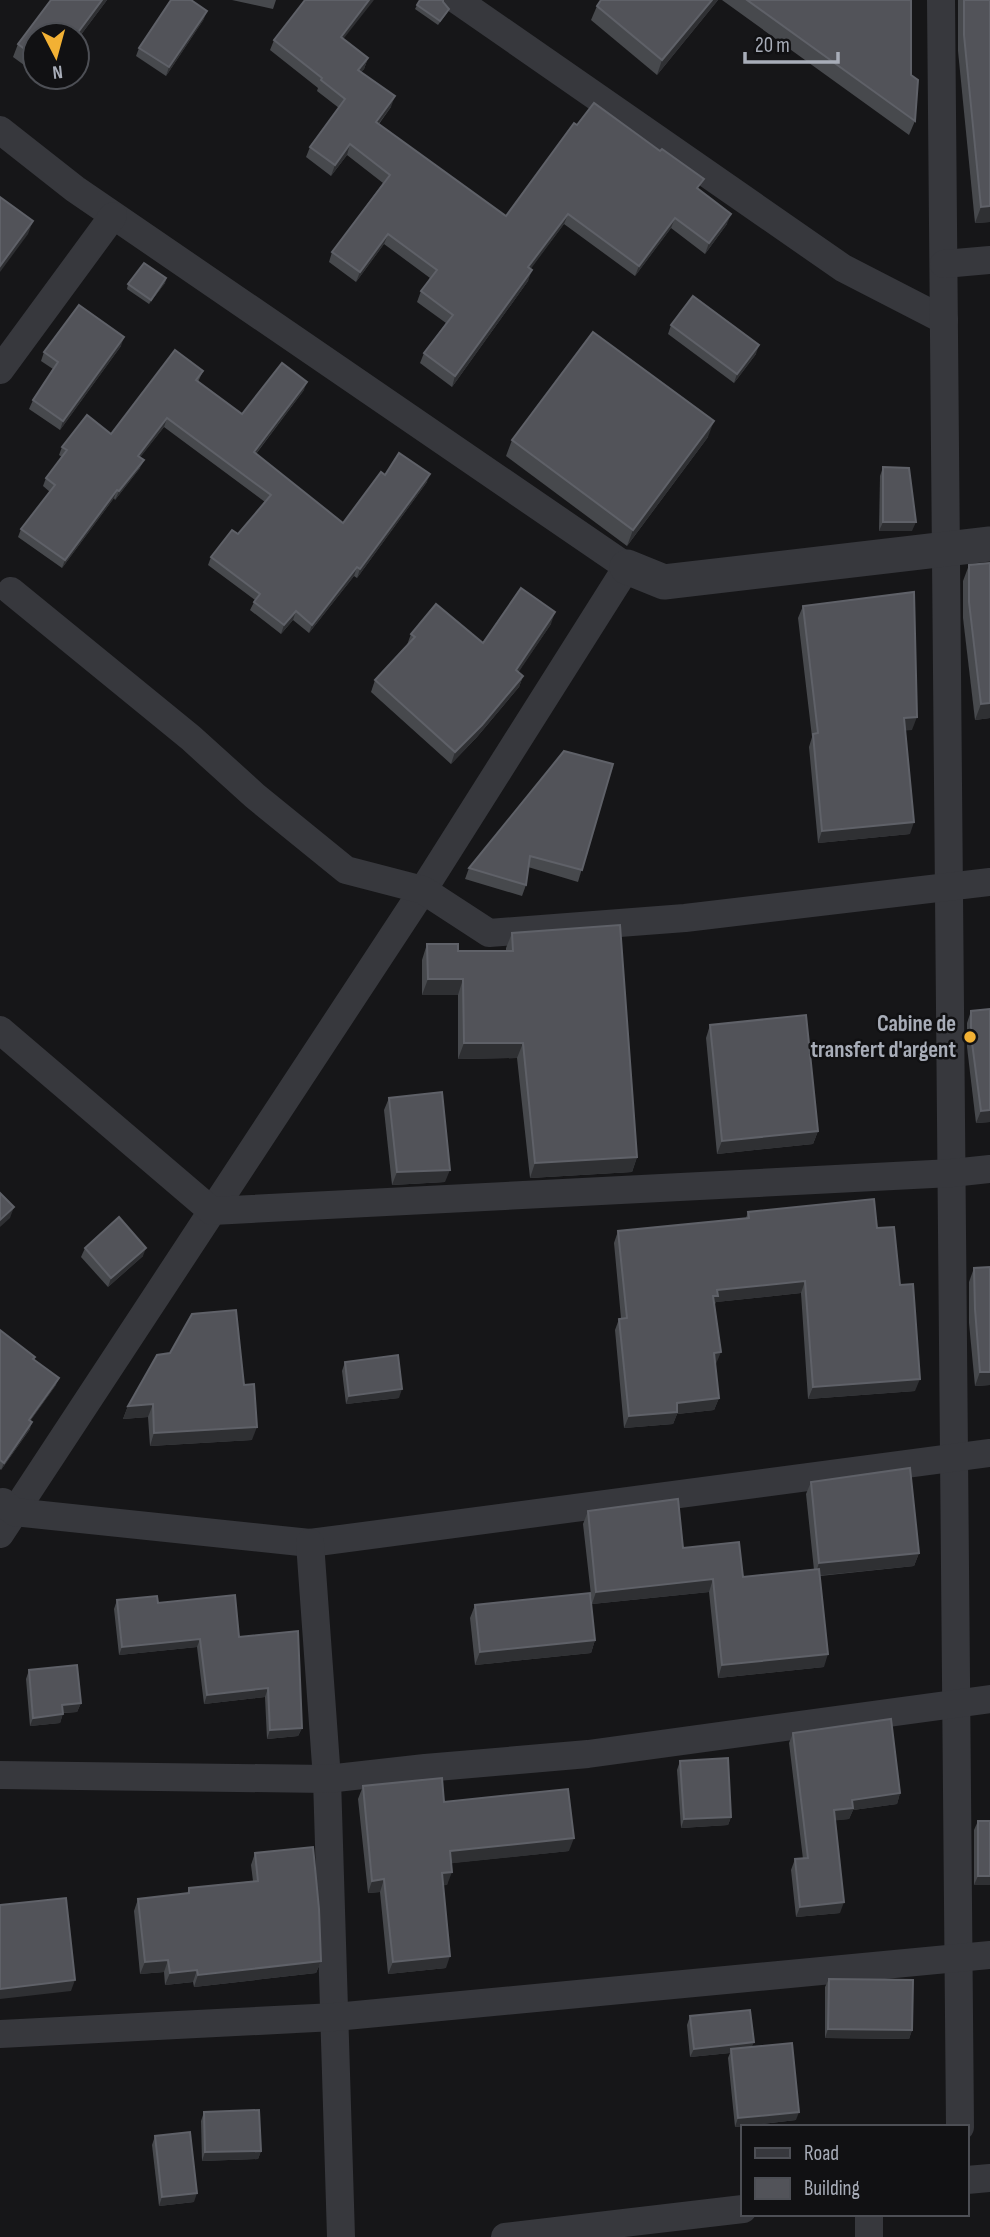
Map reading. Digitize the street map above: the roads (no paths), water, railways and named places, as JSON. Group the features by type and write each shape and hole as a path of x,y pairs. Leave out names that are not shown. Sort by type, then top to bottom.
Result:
{"street":[{"path":"457,0 843,268 944,320"},
{"path":"942,0 960,2125"},
{"path":"0,130 113,216 627,567 664,582 990,544"},
{"path":"0,370 113,216"},
{"path":"944,264 990,260"},
{"path":"627,567 423,890 212,1211 5,1515 310,1543 990,1453"},
{"path":"11,591 191,738 255,796 346,870 423,890 489,933 685,918 990,882"},
{"path":"0,1030 212,1211 952,1174 990,1169"},
{"path":"310,1543 327,1779 341,2237"},
{"path":"0,1775 327,1779 588,1754 990,1699"},
{"path":"0,2034 335,2017 990,1955"},
{"path":"969,2180 990,2178"},
{"path":"505,2237 614,2230 741,2209"},
{"path":"869,2216 869,2237"}],"place":[{"name":"Cabine de transfert d'argent","path":"970,1037"}]}
